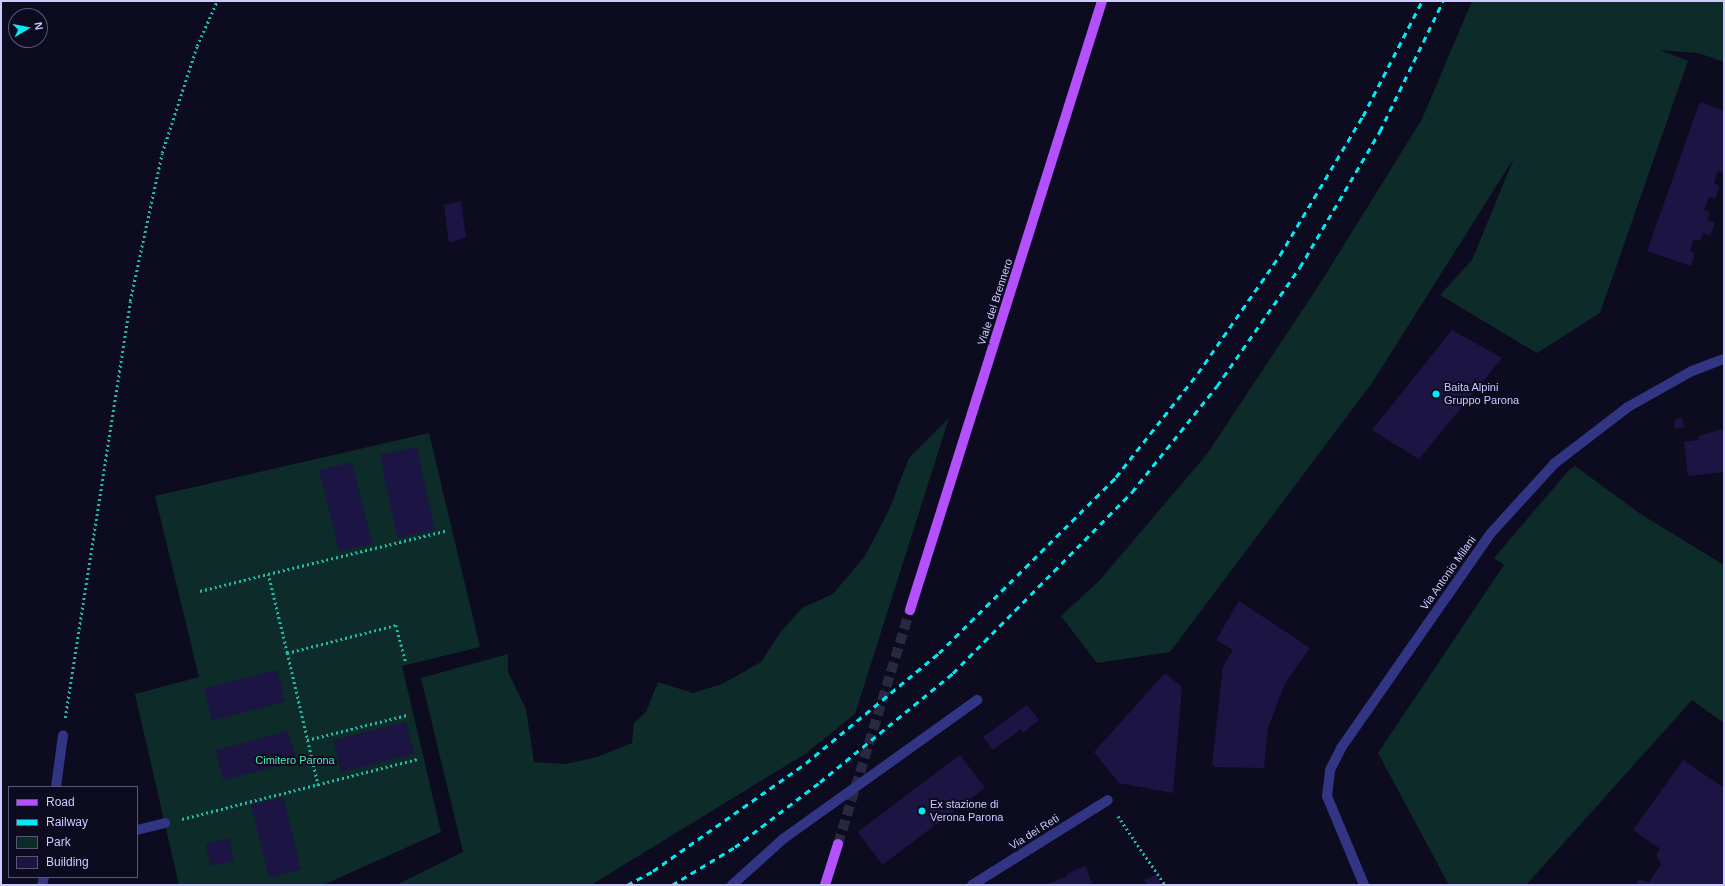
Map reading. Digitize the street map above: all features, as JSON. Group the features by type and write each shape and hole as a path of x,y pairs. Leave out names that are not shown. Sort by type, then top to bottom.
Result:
{"main road":[{"name":"Viale del Brennero","path":"910,610 1102,1"},
{"path":"824,885 838,844"}],"street":[{"name":"Via Antonio Milani","path":"1364,885 1327,796 1330,770 1342,748 1491,533 1555,464 1628,407 1692,371 1724,358"},
{"path":"732,885 783,839 977,700"},
{"path":"56,786 63,734"},
{"name":"Via dei Reti","path":"972,885 1108,800"},
{"path":"138,830 165,823"}],"path":[{"path":"63,734 130,301 162,153 197,46 217,1"},
{"path":"200,591 448,530"},
{"path":"268,574 318,786"},
{"path":"287,653 396,625 406,662"},
{"path":"307,740 407,715"},
{"path":"165,823 318,786 418,759"},
{"path":"1108,800 1165,885"}],"green space":[{"path":"1472,1 1724,1 1724,62 1698,53 1660,50 1688,61 1600,313 1537,353 1440,295 1472,260 1514,158 1372,383 1170,652 1097,663 1061,616 1100,580 1207,454 1321,282 1422,119"},
{"path":"949,418 855,714 805,754 591,885 396,885 463,852 421,678 508,654 508,672 526,709 534,762 565,764 597,757 632,743 634,723 646,712 658,682 693,693 722,684 761,662 780,633 802,608 833,594 865,556 889,510 909,458"},
{"name":"Cimitero Parona","path":"429,433 480,647 402,666 441,832 323,885 179,885 135,694 199,677 155,496"},
{"path":"1575,466 1642,515 1724,565 1724,723 1692,700 1526,885 1449,885 1378,753 1504,565 1494,558 1569,470"}],"building":[{"path":"1700,102 1724,111 1724,174 1718,171 1714,183 1720,186 1715,199 1709,197 1704,210 1710,212 1707,220 1715,223 1710,236 1703,233 1700,241 1694,239 1690,251 1695,253 1691,266 1647,251"},
{"path":"461,201 466,237 449,243 444,205"},
{"name":"Baita Alpini Gruppo Parona","path":"1452,330 1502,358 1419,459 1372,430"},
{"path":"1682,417 1684,427 1675,429 1674,421"},
{"path":"1723,429 1724,472 1688,476 1684,442 1698,440 1698,436"},
{"path":"417,447 435,530 398,538 380,455"},
{"path":"352,462 372,544 339,552 319,470"},
{"path":"1239,601 1310,648 1285,683 1268,728 1264,768 1215,767 1212,764 1223,667 1233,650 1216,640"},
{"path":"277,670 285,702 212,720 204,688"},
{"path":"1165,673 1182,687 1173,793 1119,783 1094,752"},
{"path":"1027,705 1039,720 1023,733 1021,729 993,750 983,737"},
{"path":"406,722 414,754 341,772 333,740"},
{"path":"288,731 296,761 224,780 216,750"},
{"name":"Ex stazione di Verona Parona","path":"960,755 985,788 882,865 858,832"},
{"path":"1683,760 1724,788 1724,885 1635,885 1639,879 1649,882 1661,864 1656,855 1660,849 1633,830"},
{"path":"283,797 301,870 269,878 251,805"},
{"path":"229,838 234,860 211,866 206,843"},
{"path":"1085,866 1093,885 1045,885 1067,876 1067,874"},
{"path":"1156,875 1161,885 1147,885 1144,880"}],"tunnel":[{"path":"838,844 910,610"}],"railway":[{"path":"627,885 653,871 806,763 939,653 1116,477 1198,373 1280,255 1363,116 1422,1"},
{"path":"672,885 735,847 820,782 953,673 1132,492 1217,386 1300,267 1380,131 1443,1"}],"place":[{"name":"Baita Alpini Gruppo Parona","path":"1436,394"},
{"name":"Ex stazione di Verona Parona","path":"922,811"}]}
